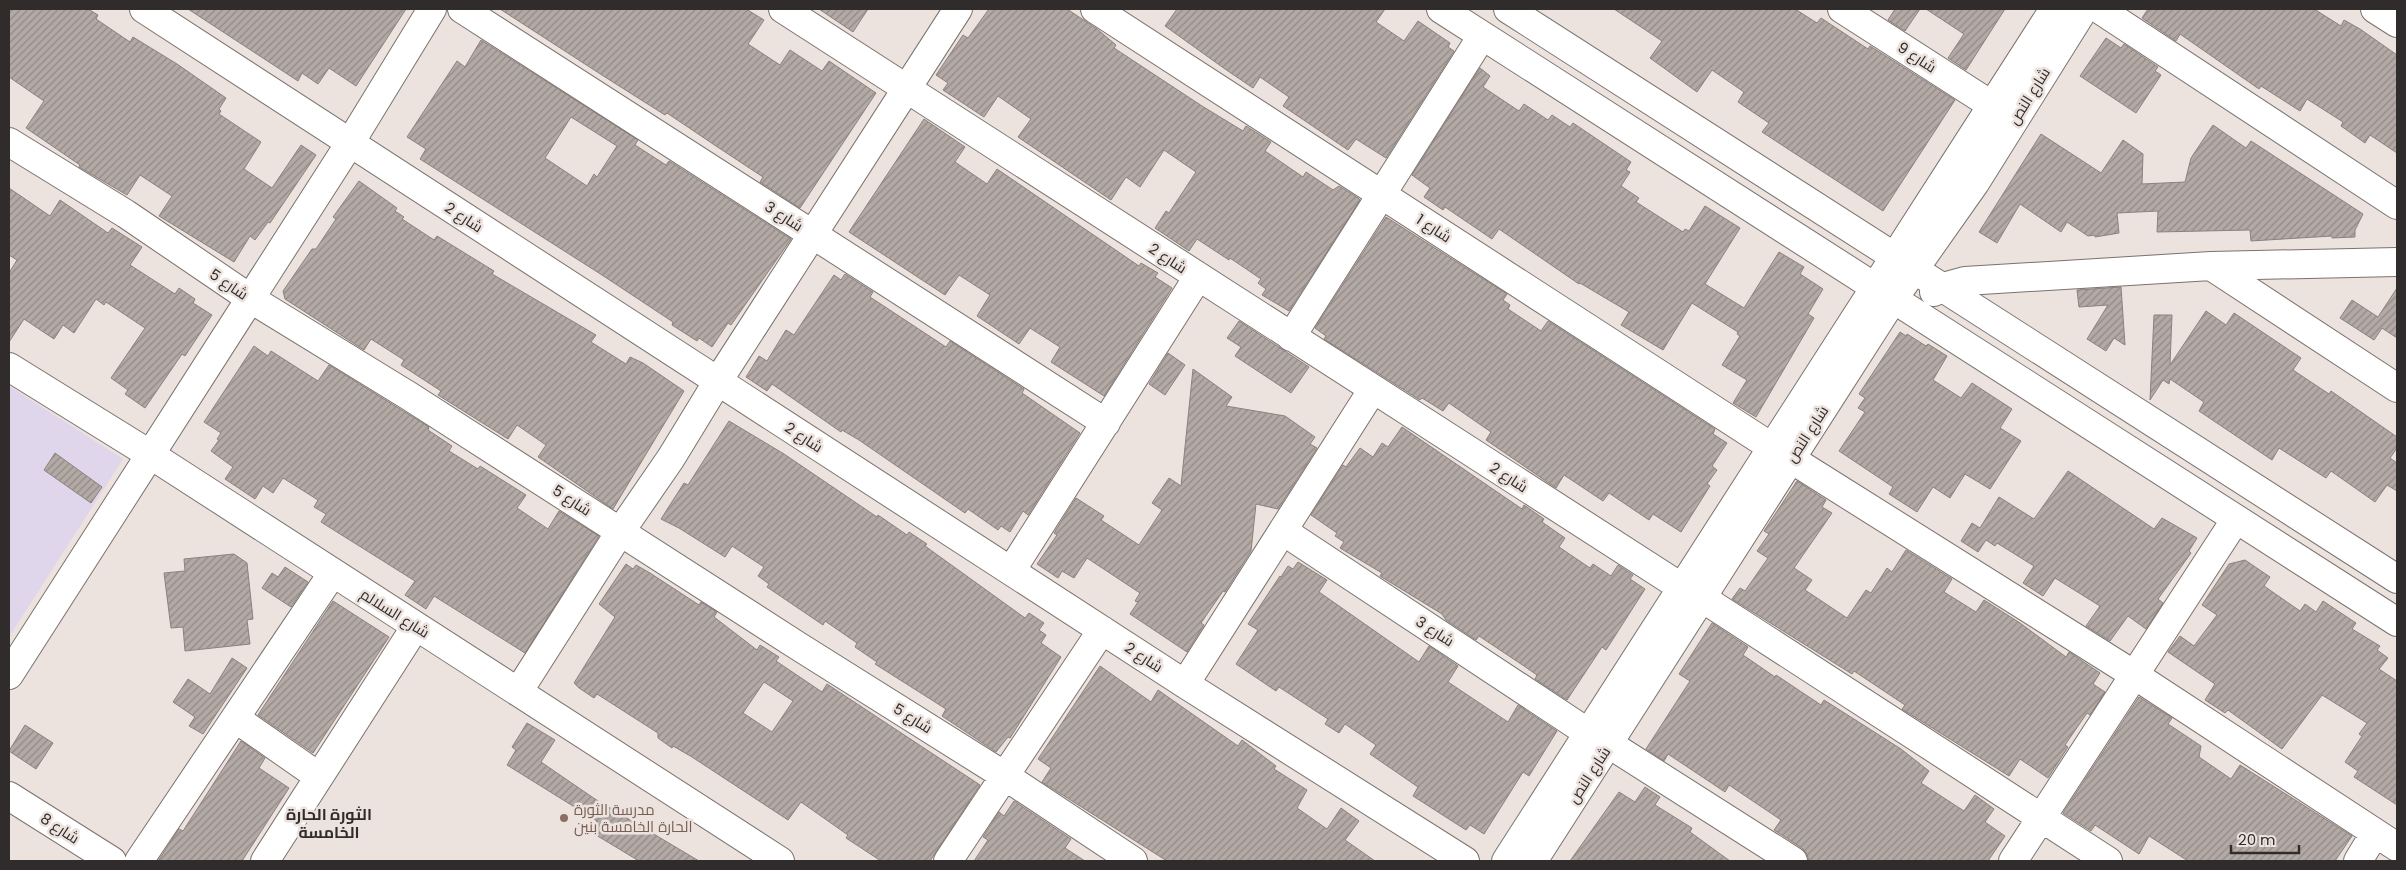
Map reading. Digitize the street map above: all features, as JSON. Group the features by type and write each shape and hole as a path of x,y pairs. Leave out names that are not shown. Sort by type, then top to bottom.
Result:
{"street":[{"name":"شارع 2","path":"144,9 1185,684 1465,861"},
{"path":"9,675 350,144 432,9"},
{"name":"شارع 3","path":"462,9 1106,424"},
{"name":"شارع 2","path":"783,9 2108,861"},
{"path":"518,692 620,532 671,458 718,381 958,9"},
{"name":"شارع 1","path":"1095,9 1782,453 2133,674 2386,840"},
{"path":"1441,9 2397,622"},
{"path":"1508,9 2397,579"},
{"name":"شارع 9","path":"1842,9 1993,106"},
{"name":"شارع النص","path":"1506,861 1598,738 1782,453 1894,299 1905,263 1993,106 2054,9"},
{"name":"شارع النص","path":"1905,263 1975,183 2084,9"},
{"path":"2099,9 2397,205"},
{"path":"2375,9 2397,23"},
{"path":"1291,337 1380,193 1482,36"},
{"name":"شارع 5","path":"9,142 126,214 251,299 409,396 1005,776 1133,861"},
{"path":"1894,299 1965,281 2211,266 2397,262"},
{"path":"2211,266 2397,388"},
{"path":"1011,571 1198,277"},
{"name":"شارع السلالم","path":"9,367 151,455 332,574 416,626 780,861"},
{"path":"1185,684 1372,389"},
{"path":"2013,861 2133,674 2236,519"},
{"name":"شارع 3","path":"1283,531 1598,738 1793,861"},
{"path":"139,861 332,574"},
{"path":"265,861 416,626"},
{"path":"948,861 1102,630"},
{"path":"234,718 318,776"},
{"name":"شارع النص","path":"1533,861 1598,738"},
{"name":"شارع 8","path":"9,796 112,861"},
{"path":"2358,861 2386,840"}],"shaded area":[{"path":"9,386 123,459 9,637"}],"building":[{"path":"9,9 88,9 98,15 96,19 130,42 133,37 177,64 226,98 219,109 221,111 219,114 261,142 244,169 272,188 301,145 316,155 270,223 268,222 255,240 250,236 234,262 159,216 172,196 140,175 127,195 79,167 80,165 26,128 44,101 9,77"},
{"path":"188,9 406,9 356,86 329,68 318,84 302,73 298,81"},
{"path":"500,9 746,9 764,20 748,44 780,65 790,50 822,71 829,61 876,93 800,208 760,182 763,177 667,113 665,115"},
{"path":"819,9 868,9 853,32"},
{"path":"989,9 1067,9 1097,29 1116,45 1114,48 1202,106 1243,131 1246,126 1271,142 1265,151 1303,177 1306,172 1333,190 1339,186 1360,200 1289,311 1262,295 1266,289 1258,283 1261,279 1230,258 1229,260 1197,239 1189,251 1155,228 1166,211 1169,213 1196,172 1164,150 1140,187 1126,177 1111,200 1018,137 1031,119 998,96 984,117 943,90 948,83 936,75 963,35 968,38"},
{"path":"1177,9 1385,9 1376,22 1404,41 1418,21 1450,43 1448,47 1454,51 1386,158 1356,139 1348,150 1283,106 1289,97 1260,77 1253,88 1225,69 1165,26"},
{"path":"1614,9 1795,9 1817,23 1821,18 1868,49 1870,46 1955,100 1883,211 1762,132 1769,123 1738,102 1744,92 1712,70 1697,92 1650,58 1662,41"},
{"path":"1895,9 1920,9 1905,31 1888,20"},
{"path":"1926,9 2005,9 1966,70 1948,58 1964,34"},
{"path":"2148,9 2314,9 2341,26 2344,20 2360,29 2397,55 2397,153 2370,135 2365,143 2341,126 2343,122 2307,99 2300,111 2261,86 2259,89 2180,34 2176,41 2142,18"},
{"path":"2106,38 2121,48 2124,44 2158,67 2155,71 2161,75 2136,113 2080,76"},
{"path":"481,40 638,140 635,145 666,165 669,161 791,239 731,325 728,323 712,347 699,338 697,341 672,325 673,322 602,275 420,159 426,149 407,137 457,61 465,67","holes":["571,117 617,146 597,177 594,174 587,186 545,158"]},
{"path":"1480,68 1490,76 1483,87 1519,111 1524,104 1548,120 1552,115 1570,127 1573,123 1631,162 1626,170 1630,172 1621,186 1639,198 1636,202 1683,232 1685,229 1689,231 1705,206 1740,228 1705,284 1744,308 1779,252 1804,267 1800,274 1823,289 1808,314 1814,318 1756,417 1733,403 1747,380 1722,365 1740,336 1737,334 1738,332 1692,303 1663,350 1621,325 1629,312 1579,284 1499,229 1492,239 1445,207 1443,210 1424,197 1430,188 1412,175"},
{"path":"924,119 965,147 955,162 987,184 997,169 1139,266 1141,263 1158,273 1155,277 1172,288 1104,396 1051,362 1060,347 1030,328 1019,344 977,316 990,295 959,275 945,295 849,232"},
{"path":"2213,125 2246,148 2251,141 2363,214 2355,230 2355,237 2332,238 2332,236 2251,241 2250,230 2157,232 2158,211 2117,213 2119,233 2095,237 2095,235 2088,236 2067,222 2061,232 2020,204 1997,243 1979,232 2041,134 2101,173 2123,140 2143,154 2142,184 2185,182 2191,158"},
{"path":"359,181 397,208 395,211 404,217 402,219 434,240 437,236 494,271 492,274 596,335 591,342 626,364 630,357 643,363 684,391 613,509 538,457 546,445 517,425 508,439 438,395 441,391 401,365 404,360 371,339 364,350 285,299 283,291 312,249 316,249 336,219 333,217"},
{"path":"9,188 50,216 60,200 108,233 112,228 142,247 130,265 175,294 179,288 195,299 193,303 212,315 185,356 182,354 145,408 125,394 128,390 111,378 145,328 106,302 104,305 96,299 74,333 63,325 54,339 24,319 9,342 9,273 17,260 9,255"},
{"path":"1386,217 1507,294 1503,300 1510,305 1508,309 1541,331 1548,321 1715,429 1713,434 1727,443 1712,466 1717,470 1707,484 1710,486 1681,532 1653,514 1649,520 1609,493 1603,501 1564,475 1556,488 1486,440 1491,432 1449,403 1443,411 1422,398 1420,400 1324,339 1326,336 1315,328"},
{"path":"845,274 873,292 870,297 946,347 950,341 1024,389 1022,393 1080,433 1028,515 1023,511 1010,532 1001,526 998,530 968,509 965,513 859,440 842,430 841,432 772,384 767,391 746,377 759,356 767,361 786,330 794,335 834,275 841,280"},
{"path":"2121,287 2125,345 2114,338 2106,351 2087,339 2108,305 2079,307 2077,290"},
{"path":"2397,288 2397,338 2382,328 2374,340 2340,318 2352,300 2378,317"},
{"path":"2206,311 2226,325 2234,313 2301,358 2293,370 2329,394 2331,391 2397,437 2397,448 2390,458 2397,463 2397,491 2387,485 2375,502 2331,471 2326,478 2279,448 2272,460 2199,411 2204,402 2170,379 2169,384 2163,380 2150,400 2154,315 2172,315 2170,365"},
{"path":"1239,321 1309,367 1291,393 1235,356 1241,347 1227,338"},
{"path":"1900,332 1906,336 1907,334 1926,346 1928,344 1947,356 1933,380 1961,398 1972,383 2012,409 2000,428 2021,441 1990,489 1965,474 1950,498 1933,487 1917,512 1889,494 1893,487 1839,451 1865,412 1858,408 1865,398 1859,394"},
{"path":"254,346 268,356 271,351 318,381 329,365 429,427 428,430 452,446 449,451 478,469 480,466 526,495 517,508 548,529 559,511 599,536 525,653 434,596 426,609 405,595 415,581 321,522 326,514 314,507 318,500 283,478 273,493 263,486 255,499 225,479 233,467 211,451 219,440 217,439 221,433 204,422"},
{"path":"1168,353 1185,365 1165,395 1149,384"},
{"path":"1193,369 1232,397 1226,406 1285,416 1315,437 1310,444 1317,448 1278,509 1256,504 1251,551 1225,592 1223,591 1201,623 1204,625 1187,652 1130,614 1138,602 1135,601 1140,593 1087,558 1074,578 1062,571 1058,578 1037,564 1057,535 1054,533 1076,498 1104,516 1101,520 1139,545 1162,510 1152,503 1169,478 1181,486"},
{"path":"729,421 784,454 877,517 878,515 907,535 909,532 927,544 925,546 1025,618 1029,613 1044,623 1039,630 1046,635 1041,643 1061,657 1010,738 1008,737 996,752 942,716 946,709 875,664 877,662 855,647 857,643 825,621 823,625 767,587 769,584 758,576 764,567 732,546 725,557 661,519 684,483 688,485"},
{"path":"1402,427 1522,509 1524,505 1544,519 1542,522 1565,538 1559,547 1590,568 1593,564 1611,576 1618,565 1633,575 1630,579 1645,589 1606,650 1602,647 1567,700 1535,679 1537,675 1524,666 1479,636 1476,640 1446,620 1442,614 1380,576 1382,573 1340,548 1344,542 1335,536 1337,533 1311,515 1343,465 1346,467 1360,448 1373,457 1382,443 1388,447"},
{"path":"55,453 102,487 91,503 44,470"},
{"path":"2068,471 2154,529 2162,518 2197,538 2189,551 2191,553 2158,599 2163,603 2146,629 2128,616 2110,641 2086,626 2100,606 2055,578 2043,596 2023,583 2034,566 1997,543 1995,546 1986,540 1978,552 1961,541 1972,523 1980,528 1999,497 2034,519"},
{"path":"1797,481 1826,500 1822,507 1832,513 1794,568 1812,580 1805,590 1847,618 1866,590 1871,593 1887,568 1892,572 1906,550 1952,579 1944,592 1976,612 1984,600 2020,623 2066,657 2069,652 2100,673 2093,684 2105,692 2090,715 2087,713 2065,745 2068,747 2048,778 2020,759 2009,776 1902,709 1905,705 1854,671 1852,674 1732,599 1740,588 1745,591 1768,558 1757,551 1769,534 1764,531"},
{"path":"234,554 247,563 253,619 247,620 250,644 185,651 183,627 171,628 164,573 185,571 184,559"},
{"path":"2245,560 2270,577 2264,586 2300,611 2305,604 2316,612 2323,601 2356,623 2352,629 2380,646 2377,650 2388,658 2379,669 2397,681 2397,805 2354,777 2358,771 2345,762 2362,736 2359,734 2367,723 2322,695 2282,749 2228,710 2225,713 2205,700 2215,684 2168,652 2180,636 2194,646 2217,615 2202,605 2229,564"},
{"path":"1298,562 1327,580 1319,592 1419,662 1429,646 1458,666 1448,682 1508,722 1518,705 1557,731 1529,776 1523,772 1484,834 1470,825 1466,830 1413,796 1418,787 1370,754 1376,745 1345,724 1339,733 1325,724 1328,719 1279,687 1276,691 1236,664 1258,630 1248,624 1288,566 1293,569"},
{"path":"626,564 633,569 636,565 699,605 701,602 717,612 714,617 757,650 760,645 779,657 776,661 822,692 827,684 980,785 930,861 881,861 846,838 848,835 801,802 788,820 692,757 673,746 672,748 658,738 658,733 597,694 594,698 574,683 615,617 599,604","holes":["764,682 793,701 772,732 743,713"]},
{"path":"285,567 308,582 291,607 262,588 272,573 278,577"},
{"path":"333,601 389,637 313,753 258,715"},
{"path":"1712,623 1748,647 1743,655 1775,677 1776,675 1821,705 1824,700 1901,749 1929,771 1921,783 1964,811 1975,795 1994,809 1985,822 2005,836 1988,861 1809,861 1807,854 1802,848 1774,830 1781,820 1729,785 1725,792 1668,754 1664,761 1646,749 1690,681 1679,674"},
{"path":"232,658 247,668 203,734 189,726 195,717 173,702 188,679 210,694"},
{"path":"1100,666 1151,702 1158,690 1238,746 1242,740 1276,766 1274,769 1307,790 1297,808 1327,829 1341,808 1359,821 1345,840 1375,861 1167,861 1042,782 1051,768 1038,759"},
{"path":"2139,697 2172,718 2168,724 2201,746 2199,757 2231,779 2240,765 2352,836 2335,861 2188,861 2149,836 2139,854 2095,825 2091,831 2063,813"},
{"path":"527,723 555,740 541,762 595,799 699,861 639,861 591,832 597,821 507,765 516,750 512,747"},
{"path":"25,725 53,743 36,769 9,751"},
{"path":"241,741 265,758 259,768 289,788 242,861 158,861 179,829 183,831"},
{"path":"1645,787 1660,797 1655,805 1692,828 1690,832 1730,861 1570,861 1619,792 1635,802"},
{"path":"1014,801 1071,839 1065,848 1085,861 974,861 988,840 983,837 999,812 1004,816"}],"place":[{"name":"مدرسة الثورة الحارة الخامسة بنين","path":"564,818"}],"district":[{"name":"الثورة الحارة الخامسة","path":"329,823"}]}
